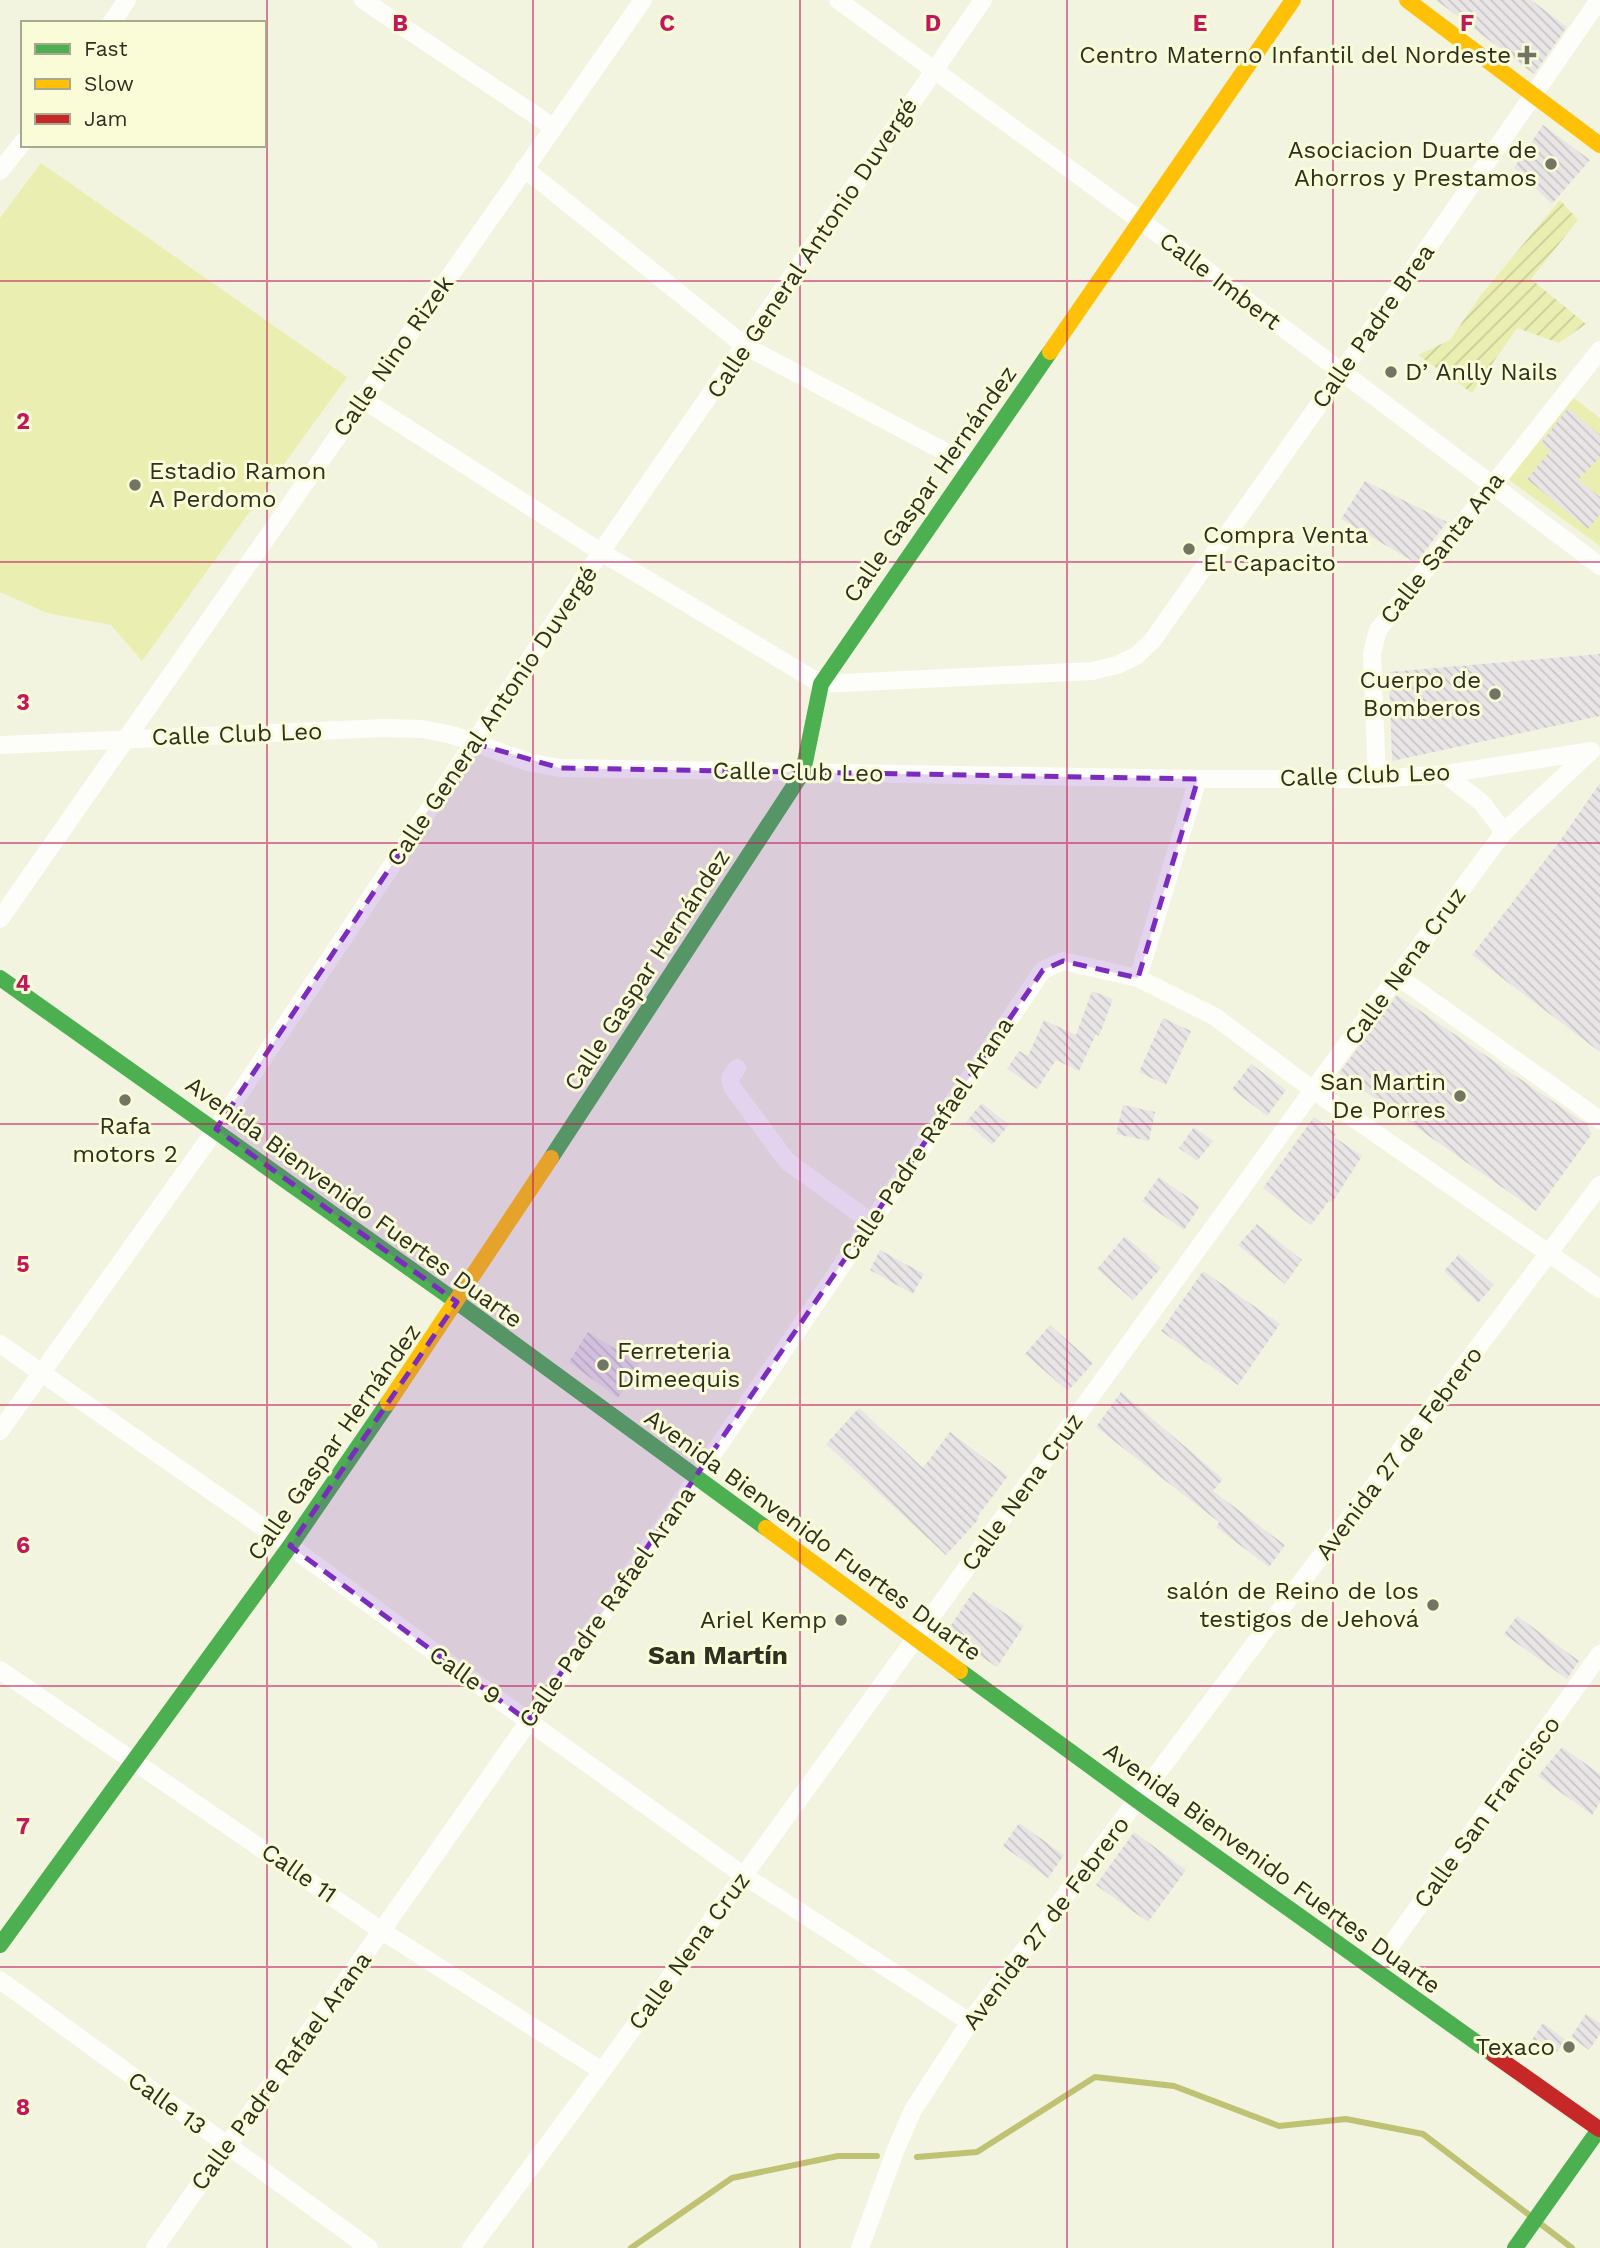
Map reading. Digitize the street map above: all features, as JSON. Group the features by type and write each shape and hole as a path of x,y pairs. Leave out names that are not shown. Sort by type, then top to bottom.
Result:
{"main road":[{"name":"Calle Gaspar Hernández","path":"0,1945 290,1546 457,1302 803,772 821,684 1293,0"},
{"path":"1408,0 1600,145"},
{"name":"Avenida Bienvenido Fuertes Duarte","path":"0,978 457,1302 1138,1801 1599,2129"},
{"path":"1519,2242 1599,2129"}],"street":[{"path":"112,21 127,0"},
{"path":"363,0 553,127"},
{"name":"Calle Nino Rizek","path":"0,919 643,0"},
{"name":"Calle Imbert","path":"838,0 1141,221 1600,566"},
{"name":"Calle General Antonio Duvergé","path":"0,1431 216,1129 601,552 983,0"},
{"name":"Calle Padre Brea","path":"821,684 1092,671 1117,665 1144,650 1342,372 1599,0"},
{"path":"0,172 21,145"},
{"path":"524,168 746,346 970,466"},
{"name":"Calle Santa Ana","path":"1377,779 1372,666 1374,640 1378,630 1600,349"},
{"path":"362,399 601,552 821,684"},
{"name":"Calle Club Leo","path":"0,745 383,728 423,729 452,735 528,762 560,768 1198,779 1377,779 1445,774 1595,750"},
{"name":"Calle Nena Cruz","path":"471,2248 1313,1090 1504,832 1595,750"},
{"path":"1445,774 1482,803 1504,832"},
{"path":"1198,779 1138,978 1214,1016 1313,1090 1600,1289"},
{"name":"Calle Padre Rafael Arana","path":"155,2248 382,1931 697,1480 1043,970 1063,961 1138,978"},
{"path":"1397,976 1600,1120"},
{"path":"737,1068 730,1078 732,1087 787,1161 871,1222"},
{"name":"Avenida 27 de Febrero","path":"860,2248 913,2110 970,2022 1600,1185"},
{"name":"Calle 9","path":"0,1344 290,1546 743,1875 970,2022"},
{"name":"Calle San Francisco","path":"1373,1970 1600,1654"},
{"name":"Calle 11","path":"0,1670 382,1931 602,2071"},
{"name":"Calle 13","path":"0,1980 369,2248"}],"highlighted area":[{"path":"473,743 560,768 1198,779 1138,978 1063,961 1043,970 528,1721 290,1546 457,1302 216,1129"}],"green space":[{"name":"Estadio Ramon A Perdomo","path":"41,163 347,377 142,661 111,625 47,613 0,592 0,218"},
{"path":"1560,200 1578,220 1531,279 1586,324 1559,343 1517,328 1472,393 1418,355 1450,340 1481,295"},
{"path":"1571,396 1600,418 1600,546 1501,474"}],"building":[{"name":"Centro Materno Infantil del Nordeste","path":"1436,0 1531,0 1567,27 1534,74"},
{"name":"Asociacion Duarte de Ahorros y Prestamos","path":"1543,125 1590,160 1552,204 1514,168"},
{"path":"1568,408 1600,435 1600,457 1578,480 1600,497 1600,514 1588,529 1527,479 1550,451 1541,443"},
{"path":"1365,481 1447,522 1416,563 1341,519"},
{"name":"Cuerpo de Bomberos","path":"1600,654 1600,716 1392,761 1389,672"},
{"path":"1600,783 1600,1052 1472,955 1559,842"},
{"path":"1092,991 1113,999 1099,1036 1096,1034 1079,1071 1056,1060 1037,1089 1007,1069 1019,1051 1028,1056 1044,1020 1076,1035"},
{"name":"San Martin De Porres","path":"1397,995 1586,1124 1592,1134 1536,1211 1339,1073"},
{"path":"1163,1018 1191,1031 1166,1085 1139,1072"},
{"path":"1251,1064 1286,1090 1267,1116 1232,1089"},
{"path":"982,1103 1009,1125 992,1145 966,1122"},
{"path":"1123,1105 1155,1112 1149,1141 1116,1134"},
{"path":"1314,1117 1336,1134 1334,1137 1362,1156 1332,1203 1329,1201 1311,1225 1263,1188"},
{"path":"1194,1127 1213,1141 1197,1161 1179,1148"},
{"path":"1159,1177 1200,1206 1184,1230 1142,1201"},
{"path":"1257,1224 1302,1260 1285,1284 1238,1245"},
{"path":"1125,1236 1161,1268 1133,1300 1097,1269"},
{"path":"880,1250 924,1274 913,1294 870,1270"},
{"path":"1459,1254 1494,1285 1478,1303 1444,1271"},
{"path":"1203,1271 1280,1324 1238,1385 1161,1331"},
{"path":"1050,1325 1093,1363 1068,1391 1025,1354"},
{"name":"Ferreteria Dimeequis","path":"588,1332 639,1364 618,1398 569,1362"},
{"path":"1121,1392 1223,1479 1213,1491 1285,1545 1269,1567 1216,1527 1219,1522 1096,1427"},
{"path":"859,1408 923,1468 950,1432 1008,1476 977,1517 979,1519 946,1555 826,1444"},
{"path":"973,1592 1024,1626 997,1667 946,1633"},
{"path":"1517,1616 1579,1661 1567,1679 1504,1634"},
{"path":"1562,1747 1600,1774 1600,1802 1592,1815 1538,1776"},
{"path":"1019,1823 1064,1855 1048,1878 1003,1846"},
{"path":"1134,1832 1186,1870 1148,1922 1096,1885"},
{"path":"1586,2014 1600,2023 1600,2034 1589,2050 1571,2037"},
{"path":"1543,2023 1566,2040 1553,2057 1531,2041"}],"waterway":[{"path":"917,2157 977,2152 1095,2077 1174,2086 1279,2126 1346,2119 1423,2134 1528,2214"},
{"path":"631,2248 732,2178 838,2156 877,2156"},
{"path":"1542,2225 1572,2248"}],"traffic: fast":[{"path":"551,1158 803,772 821,684 1050,352"},
{"path":"0,978 457,1302 766,1528"},
{"path":"0,1945 290,1546 388,1403"},
{"path":"960,1671 1494,2055"},
{"path":"1515,2248 1600,2128"}],"traffic: slow":[{"path":"1050,352 1293,0"},
{"path":"1407,0 1600,145"},
{"path":"388,1403 551,1158"},
{"path":"766,1528 960,1671"}],"traffic: jam":[{"path":"1494,2055 1599,2129"}],"place":[{"name":"Centro Materno Infantil del Nordeste","path":"1527,55"},
{"name":"Asociacion Duarte de Ahorros y Prestamos","path":"1551,164"},
{"name":"D’ Anlly Nails","path":"1391,372"},
{"name":"Estadio Ramon A Perdomo","path":"135,485"},
{"name":"Compra Venta El Capacito","path":"1189,549"},
{"name":"Cuerpo de Bomberos","path":"1495,694"},
{"name":"San Martin De Porres","path":"1460,1096"},
{"name":"Rafa motors 2","path":"125,1100"},
{"name":"Ferreteria Dimeequis","path":"603,1365"},
{"name":"salón de Reino de los testigos de Jehová","path":"1433,1605"},
{"name":"Ariel Kemp","path":"841,1620"},
{"name":"Texaco","path":"1569,2047"}],"district":[{"name":"San Martín","path":"718,1655"}]}
